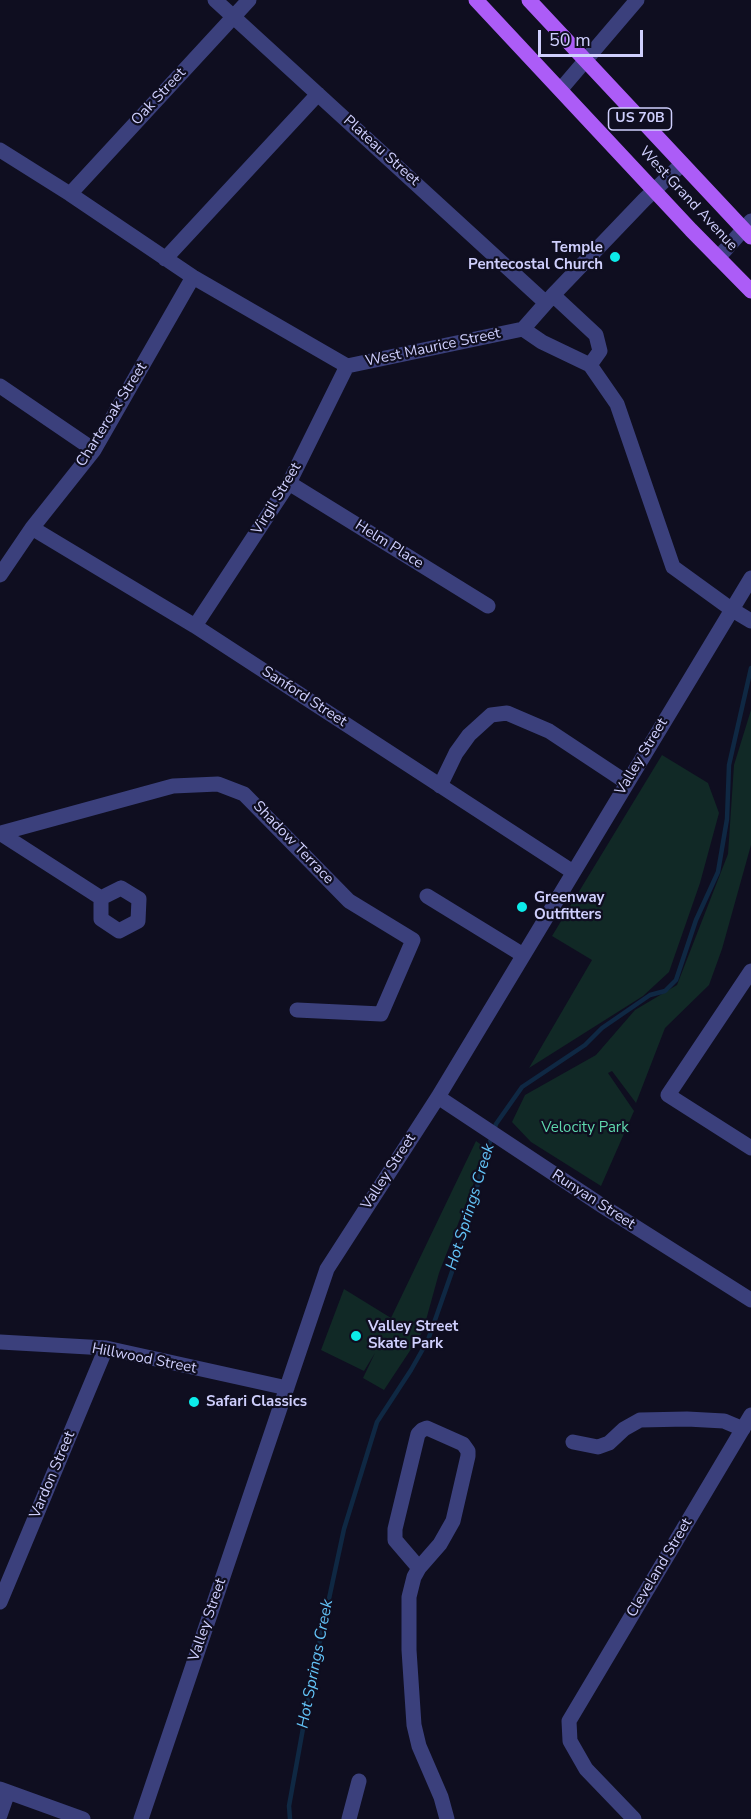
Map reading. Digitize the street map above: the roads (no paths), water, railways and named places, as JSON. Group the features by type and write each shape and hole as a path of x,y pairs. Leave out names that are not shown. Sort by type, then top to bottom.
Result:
{"main road":[{"name":"West Grand Avenue","path":"476,0 751,291"},
{"name":"West Grand Avenue","path":"529,0 682,164 749,229"}],"street":[{"name":"Plateau Street","path":"215,0 549,299 596,336 600,351 590,365"},
{"name":"Oak Street","path":"70,194 249,0"},
{"path":"561,89 637,0"},
{"path":"165,259 318,94"},
{"name":"West Maurice Street","path":"0,150 70,194 193,278 346,366 523,329"},
{"path":"682,164 654,190 523,329 542,342 590,365 617,404 673,567 750,621"},
{"path":"718,258 749,229"},
{"name":"Charteroak Street","path":"0,575 6,552 32,528 94,450 193,278"},
{"name":"Virgil Street","path":"195,626 290,483 346,366"},
{"path":"0,386 94,450"},
{"name":"Helm Place","path":"290,483 488,606"},
{"name":"Sanford Street","path":"32,528 195,626 573,872"},
{"name":"Valley Street","path":"141,1819 327,1269 438,1097 751,578"},
{"path":"440,786 456,753 470,735 491,715 507,713 549,730 626,782"},
{"name":"Shadow Terrace","path":"0,833 173,786 218,784 244,794 349,901 413,940 381,1014 297,1010"},
{"path":"0,833 102,898"},
{"path":"427,896 523,955"},
{"path":"751,971 668,1095 751,1148"},
{"name":"Runyan Street","path":"438,1097 604,1208 751,1300"},
{"name":"Hillwood Street","path":"0,1342 106,1348 287,1388"},
{"name":"Vardon Street","path":"0,1602 106,1348"},
{"name":"Cleveland Street","path":"634,1819 586,1769 570,1741 569,1721 751,1415"},
{"path":"573,1442 598,1447 609,1443 624,1429 640,1420 724,1421 743,1429"},
{"path":"419,1568 395,1540 395,1529 418,1434 427,1428 463,1444 468,1451 453,1521 440,1544 419,1568 409,1597 409,1650 414,1725 419,1746 441,1797 447,1819"},
{"path":"349,1819 359,1781"},
{"path":"0,1815 4,1790 83,1819"}],"waterway":[{"name":"Hot Springs Creek","path":"290,1819 289,1806 313,1673 344,1529 377,1422 428,1340 468,1226 482,1166 496,1124 522,1087 585,1045 602,1028 650,995 665,991 676,980 696,920 718,872 727,819 729,765 751,668"}],"place":[{"name":"Temple Pentecostal Church","path":"615,257"},
{"name":"Greenway Outfitters","path":"522,907"},
{"name":"Valley Street Skate Park","path":"356,1336"},
{"name":"Safari Classics","path":"194,1402"}],"park label":[{"name":"Velocity Park","path":"585,1128"}]}
